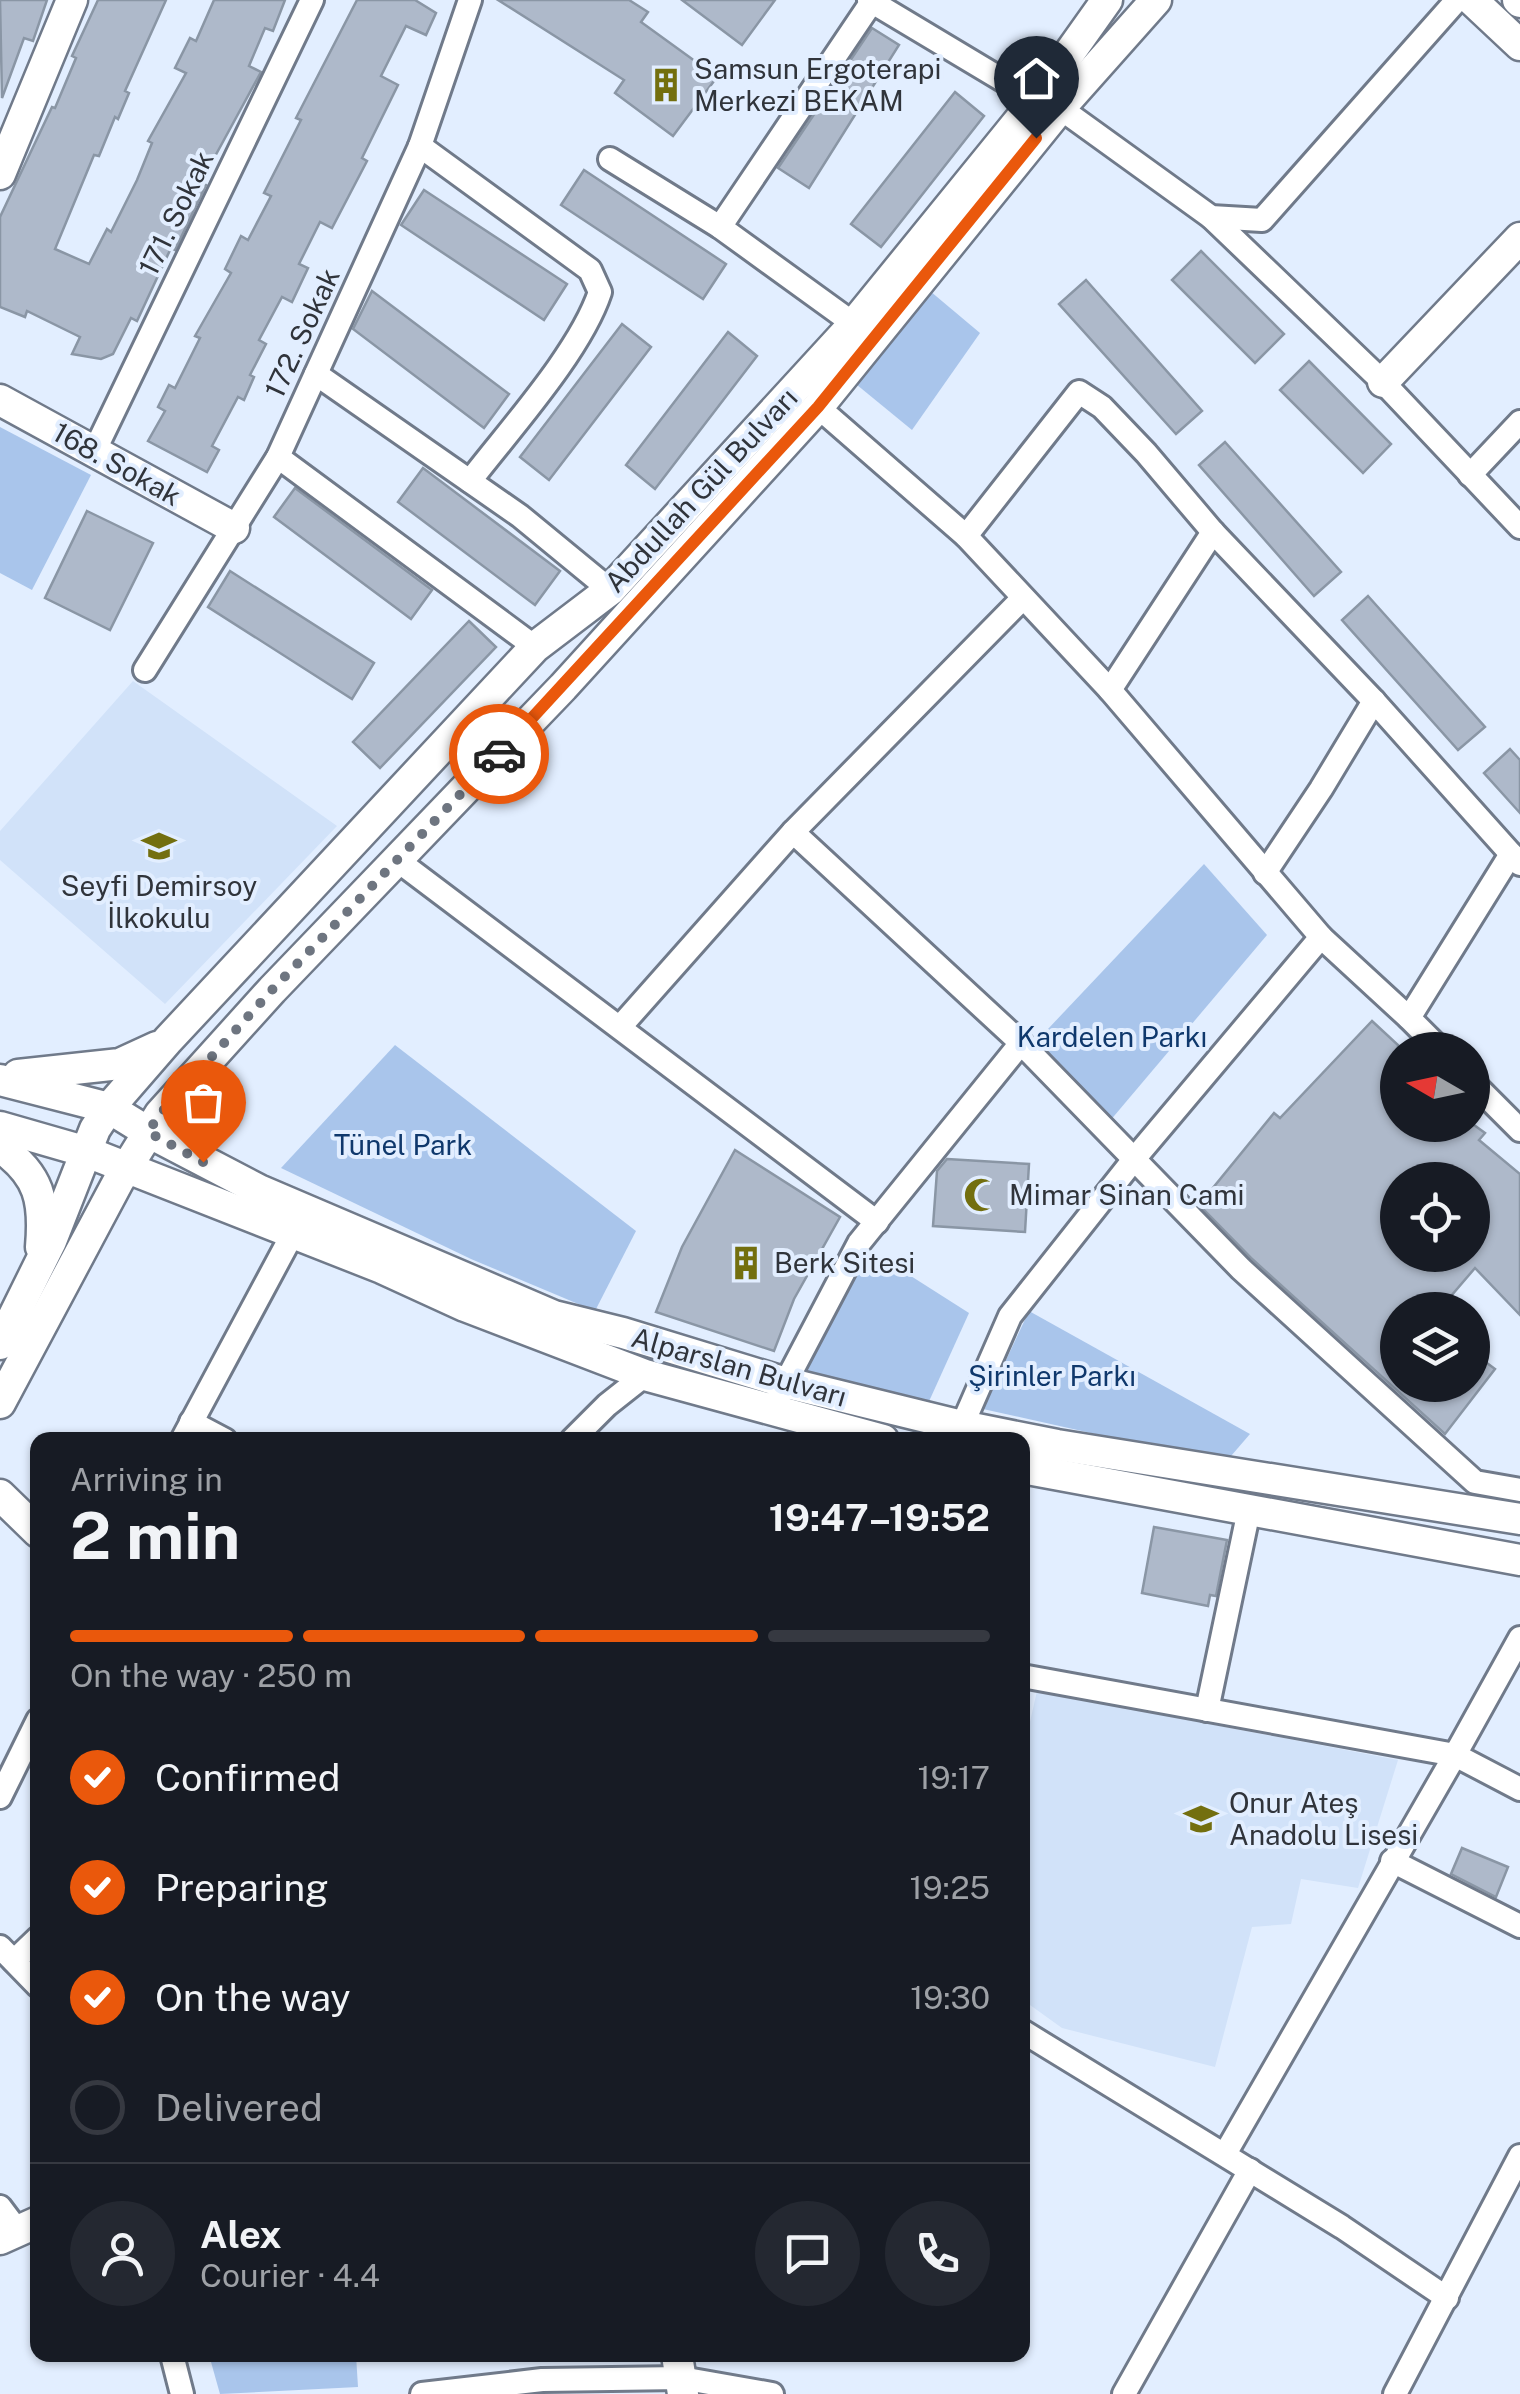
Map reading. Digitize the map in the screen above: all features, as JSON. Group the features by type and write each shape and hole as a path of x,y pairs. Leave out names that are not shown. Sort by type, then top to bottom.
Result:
{"main road":[{"path":"0,174 72,0"},
{"name":"Abdullah Gül Bulvarı","path":"0,1403 126,1167 160,1114 272,990 563,687 818,407 1048,104 1107,0"},
{"name":"Abdullah Gül Bulvarı","path":"0,1344 26,1296 95,1130 109,1108 535,647 610,590 854,324 1048,104 1156,0"},
{"path":"1472,0 1520,45"},
{"path":"1383,382 1520,238"},
{"name":"168. Sokak","path":"0,400 234,528"},
{"path":"0,1078 120,1064 168,1040"},
{"name":"Alparslan Bulvarı","path":"0,1078 109,1108 259,1190 554,1316 956,1432"},
{"name":"Alparslan Bulvarı","path":"0,1127 87,1152 645,1375 852,1432"},
{"path":"0,1147 34,1179 40,1198 41,1246 26,1296"},
{"name":"Alparslan Bulvarı","path":"1030,1442 1472,1495 1520,1518"},
{"path":"1030,1469 1520,1560"},
{"path":"0,1495 30,1524"}],"street":[{"name":"171. Sokak","path":"94,452 312,0"},
{"name":"172. Sokak","path":"146,670 278,457 420,146 470,0"},
{"path":"1211,217 1262,220 1457,0"},
{"path":"720,227 872,1 1048,104 1211,217 1383,382 1520,528"},
{"path":"420,146 590,270 600,292 592,315 470,481"},
{"path":"610,158 720,227 854,324"},
{"path":"316,374 520,516 610,590"},
{"path":"966,536 1079,392 1102,407 1146,453 1213,532 1374,701 1516,859 1409,1018"},
{"path":"818,407 966,536 1110,690 1321,938 1423,1032"},
{"path":"1470,475 1520,422"},
{"path":"278,457 535,647"},
{"path":"1110,690 1213,532"},
{"path":"620,1027 793,832 1022,599"},
{"path":"1264,874 1374,701"},
{"path":"793,832 1021,1044 1472,1495 1520,1490"},
{"path":"397,860 877,1222"},
{"path":"959,1432 1010,1316 1135,1158 1321,938"},
{"path":"773,1411 783,1382 859,1244 1021,1044"},
{"path":"1490,1100 1520,1130"},
{"path":"186,1431 292,1236"},
{"path":"580,1432 606,1405 645,1375"},
{"path":"1207,1710 1249,1510"},
{"path":"1225,2154 1520,1638"},
{"path":"1030,1677 1455,1755 1520,1789"},
{"path":"0,1797 30,1736"},
{"path":"1392,1861 1520,1926"},
{"path":"30,1942 7,1954 30,1978"},
{"path":"1030,2036 1225,2154 1447,2298"},
{"path":"1395,2394 1519,2162"},
{"path":"1124,2394 1250,2170"},
{"path":"174,2362 182,2394"},
{"path":"422,2394 680,2376 772,2394"}],"shaded area":[{"name":"Seyfi Demirsoy İlkokulu","path":"133,681 337,826 165,1004 0,860 0,831"},
{"name":"Onur Ateş Anadolu Lisesi","path":"1037,1691 1398,1760 1358,1888 1301,1879 1291,1924 1252,1927 1215,2067 1062,2028 1030,2005 1030,1722"}],"green space":[{"path":"924,286 980,333 912,430 851,380"},
{"path":"0,427 91,475 32,590 0,573"},
{"name":"Kardelen Parkı","path":"1204,864 1267,935 1109,1122 1030,1048"},
{"name":"Tünel Park","path":"395,1045 636,1231 595,1311 471,1259 281,1168"},
{"path":"859,1243 969,1313 926,1408 794,1367"},
{"name":"Şirinler Parkı","path":"1029,1311 1250,1434 1225,1463 983,1409"},
{"path":"211,2362 356,2362 358,2387 220,2394"}],"building":[{"path":"0,0 47,0 33,41 24,38 2,98"},
{"path":"98,0 166,0 125,91 129,93 118,119 115,117 99,156 94,155 55,249 89,264 107,229 111,232 137,180 152,143 148,141 186,73 175,68 190,38 196,41 214,0 285,0 273,31 265,28 249,66 261,72 201,182 206,185 175,250 171,248 137,321 131,318 113,354 101,359 72,354 80,337 27,311 25,317 0,307 0,217 52,107 55,108 76,58 72,56"},
{"path":"357,0 415,0 436,13 426,35 406,26 381,76 398,85 362,158 367,161 332,228 320,222 299,264 308,268 292,302 282,297 259,340 266,344 250,375 254,377 244,400 238,397 212,446 219,450 207,472 148,441 165,411 158,407 169,385 175,388 200,338 195,336 231,273 225,269 241,236 248,240 271,196 264,193 301,120 296,118"},
{"path":"498,0 629,0 648,12 641,22 717,77 673,136 615,93 624,80"},
{"path":"682,0 775,0 742,45"},
{"path":"872,28 899,45 809,188 778,168"},
{"path":"955,92 984,116 881,247 851,224"},
{"path":"584,170 726,264 703,299 561,205"},
{"path":"424,190 567,284 544,320 401,225"},
{"path":"1201,251 1284,334 1255,363 1172,280"},
{"path":"1086,280 1202,411 1176,434 1059,304"},
{"path":"372,291 509,394 484,428 353,329"},
{"path":"622,324 651,347 549,480 520,457"},
{"path":"728,332 757,356 655,489 626,465"},
{"path":"1309,361 1391,444 1363,473 1280,390"},
{"path":"1225,442 1341,572 1314,596 1199,465"},
{"path":"423,468 560,571 535,605 398,502"},
{"path":"295,488 432,590 411,619 274,517"},
{"path":"87,511 153,543 110,630 45,598"},
{"path":"230,571 374,663 352,699 208,607"},
{"path":"1368,596 1485,727 1458,750 1342,620"},
{"path":"469,621 496,647 380,768 353,742"},
{"path":"1510,749 1520,760 1520,813 1484,773"},
{"path":"1372,1021 1384,1032 1380,1032 1380,1142 1481,1142 1520,1174 1520,1315 1479,1272 1490,1272 1490,1162 1380,1162 1380,1272 1472,1272 1454,1292 1380,1292 1380,1375 1251,1258 1199,1205 1274,1113 1280,1118"},
{"name":"Berk Sitesi","path":"735,1150 840,1217 794,1299 774,1351 656,1312 682,1247"},
{"name":"Mimar Sinan Cami","path":"947,1159 1029,1164 1025,1232 933,1226 937,1171"},
{"path":"1410,1402 1470,1402 1445,1434"},
{"path":"1154,1527 1227,1540 1216,1596 1210,1595 1208,1606 1142,1593"},
{"path":"1462,1848 1508,1867 1496,1897 1451,1874"}],"way so far":[{"path":"203,1162 148,1132 160,1114 272,990 499,754"}],"place":[{"name":"Samsun Ergoterapi Merkezi BEKAM","path":"666,85"},
{"name":"Seyfi Demirsoy İlkokulu","path":"159,846"},
{"name":"Mimar Sinan Cami","path":"981,1195"},
{"name":"Berk Sitesi","path":"746,1263"},
{"name":"Onur Ateş Anadolu Lisesi","path":"1201,1819"}],"route":[{"path":"499,754 818,407 1036,138"}]}
